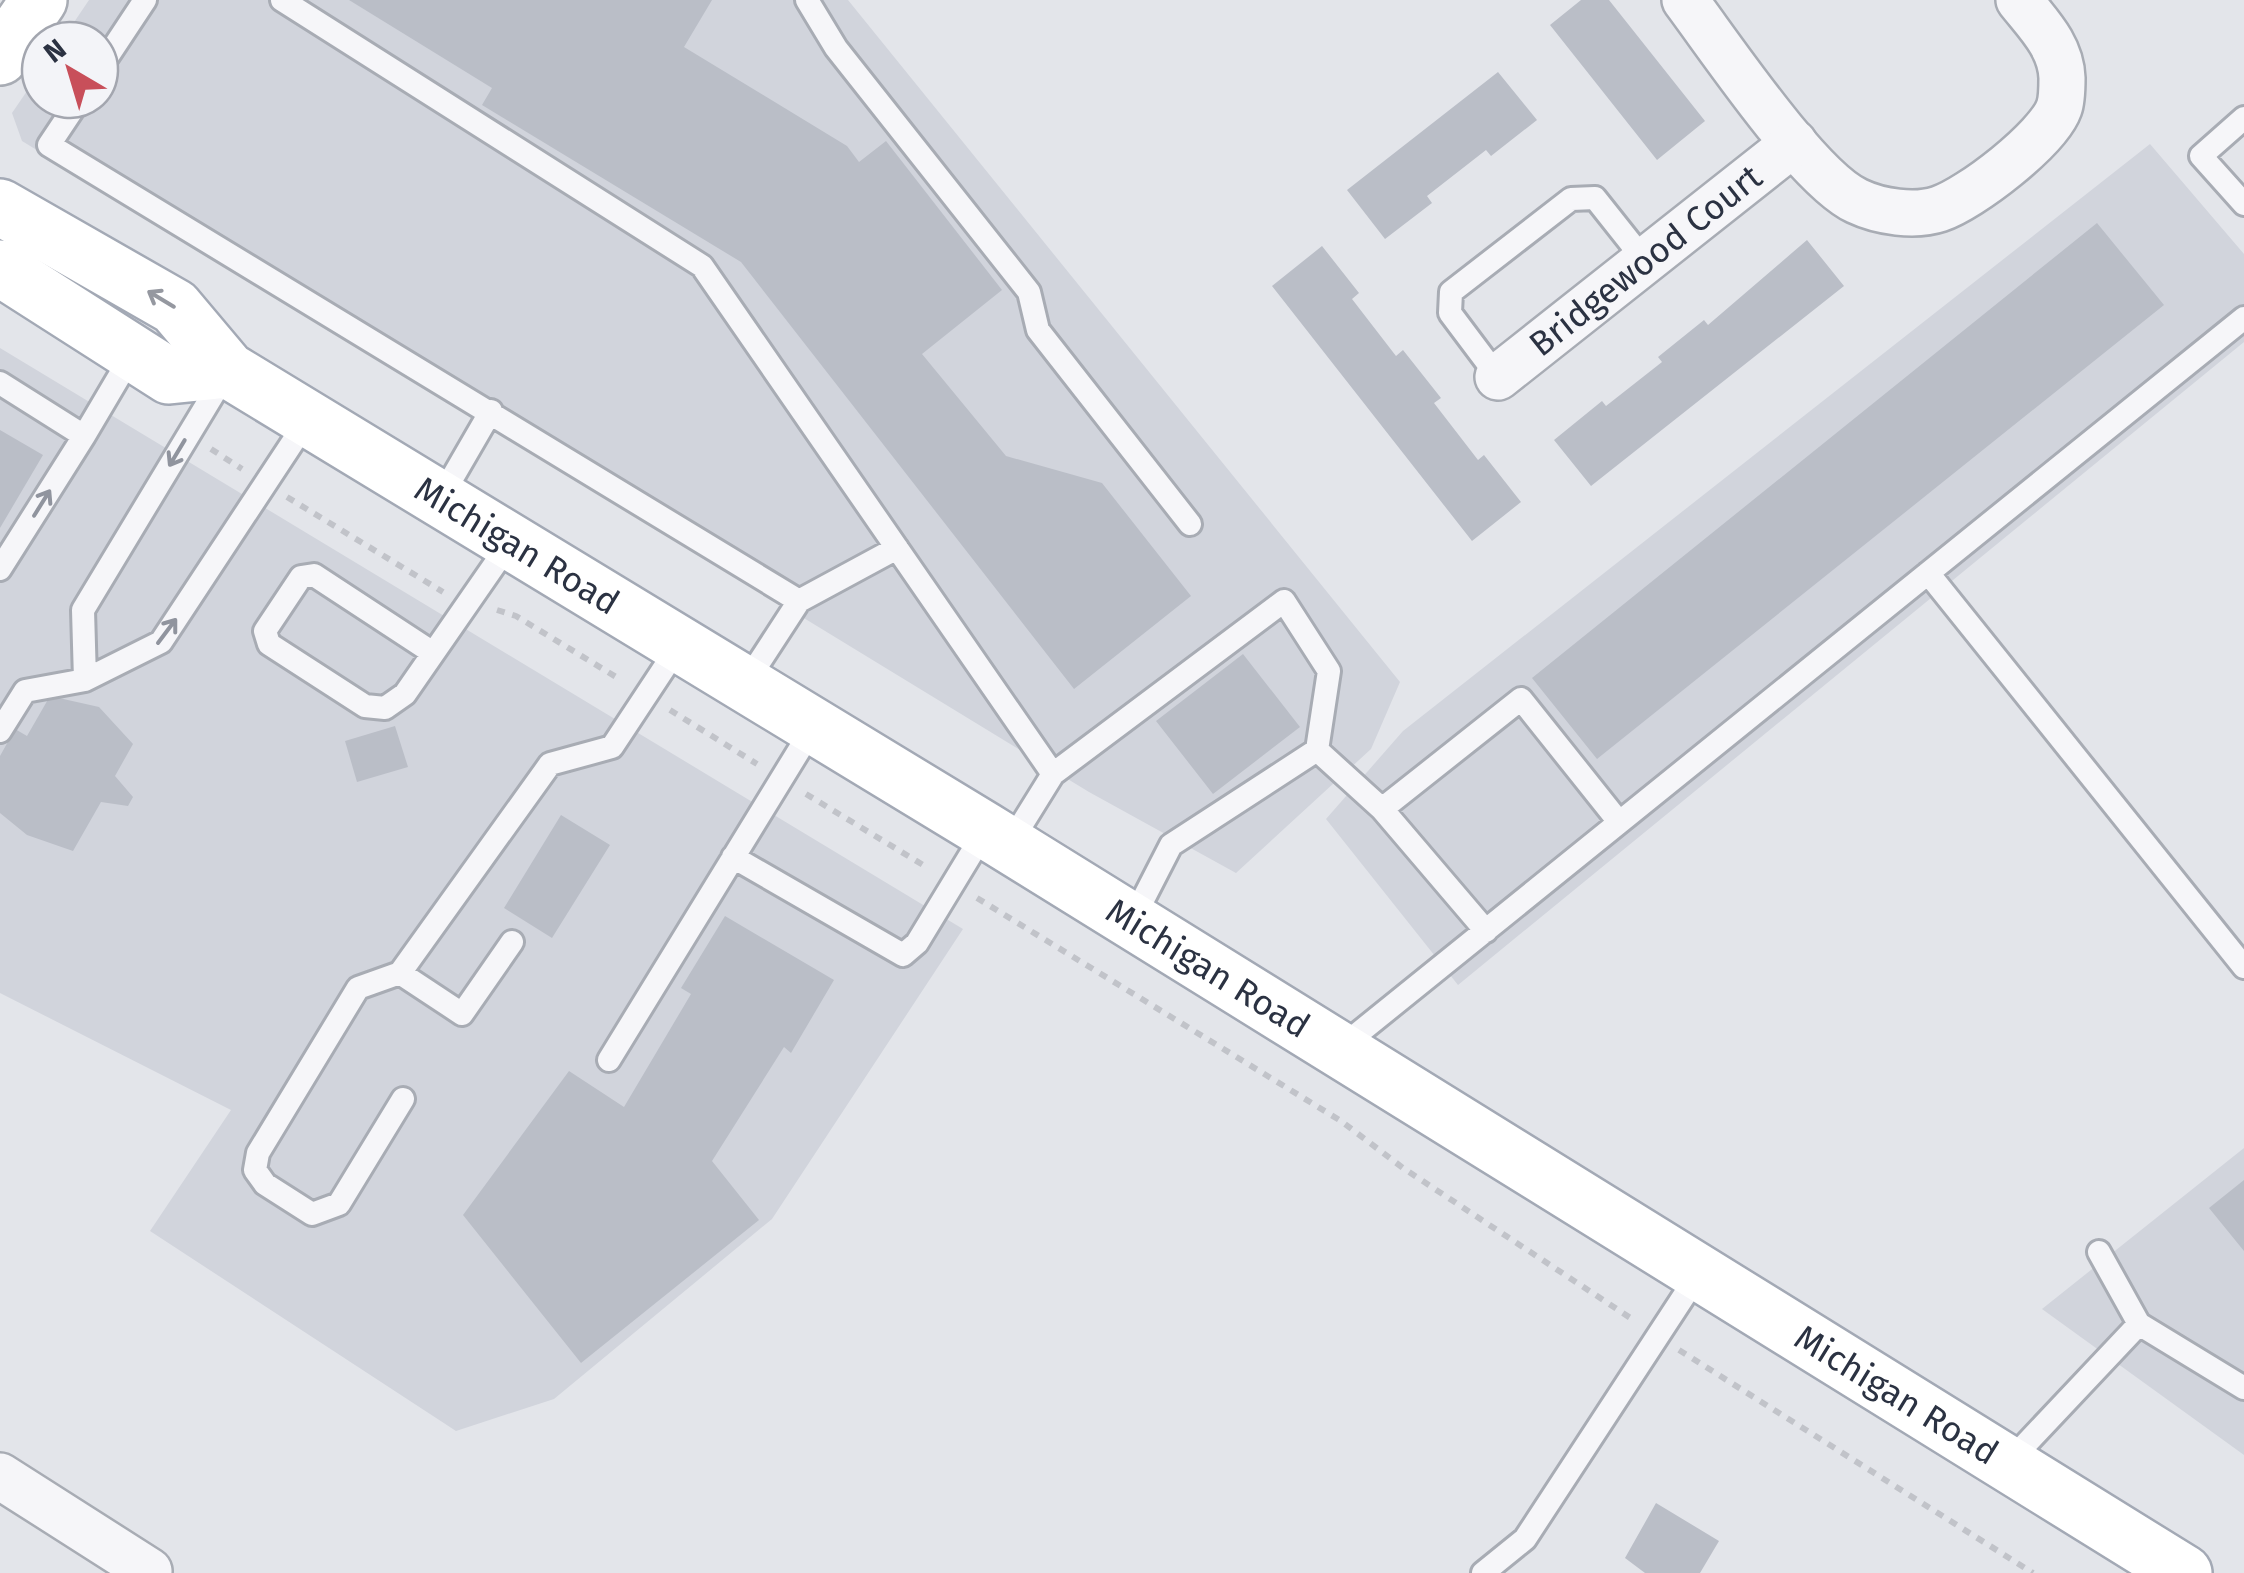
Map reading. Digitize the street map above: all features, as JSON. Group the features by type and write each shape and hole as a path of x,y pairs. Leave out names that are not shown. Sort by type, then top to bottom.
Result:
{"main road":[{"path":"0,58 39,0"},
{"name":"Michigan Road","path":"0,208 175,307 228,370 997,837 2184,1573"},
{"path":"0,268 170,376 228,370"}],"street":[{"path":"1685,0 1794,143 1854,200 1886,212 1936,210 1965,196 2040,138 2060,108 2062,75 2054,43 2019,0"},
{"name":"Bridgewood Court","path":"1498,377 1794,143"},
{"path":"0,1476 150,1571"}],"lane":[{"path":"120,38 145,0"},
{"path":"282,0 702,266 1053,774"},
{"path":"807,0 836,48 1029,292 1038,330 1190,524"},
{"path":"2244,118 2201,156 2244,204"},
{"path":"66,120 49,145 799,601"},
{"path":"1498,377 1450,313 1451,292 1571,199 1582,196 1595,198 1645,261"},
{"path":"1338,1049 2244,318"},
{"path":"0,570 133,353"},
{"path":"86,680 83,610 228,370"},
{"path":"0,383 84,436"},
{"path":"440,499 491,411"},
{"path":"0,732 25,691 86,680 161,642 308,418"},
{"path":"433,653 314,575 301,578 265,631 269,644 365,706 385,708 405,694 511,541"},
{"path":"744,684 799,601 897,548"},
{"path":"1928,573 2244,967"},
{"path":"733,857 892,953 903,955 917,943 953,884 1053,774 1284,601 1329,671 1317,750 1171,844 1132,921"},
{"path":"403,1099 339,1204 325,1211 312,1214 265,1184 255,1170 258,1153 358,988 400,973 550,764 612,747 680,644"},
{"path":"1382,808 1521,699 1620,822"},
{"path":"609,1060 814,726"},
{"path":"1317,750 1382,808 1486,931"},
{"path":"400,973 462,1014 512,942"},
{"path":"2100,1252 2139,1324 2244,1388"},
{"path":"1484,1573 1525,1539 1700,1274"},
{"path":"2007,1464 2139,1324"}],"path":[{"path":"188,435 443,592 516,616 1341,1121 1403,1168 1658,1336 2033,1573"}],"shaded area":[{"path":"89,0 848,0 1400,682 1371,749 1236,873 1089,792 22,141 12,113 20,101 20,120 120,120 120,20 76,20"},
{"path":"2150,144 2244,254 2244,342 1458,985 1326,819 1403,731"},
{"path":"0,348 963,929 772,1219 554,1399 456,1431 150,1231 231,1110 0,993"},
{"path":"2244,1148 2244,1455 2042,1309"}],"building":[{"path":"349,0 712,0 684,47 847,146 859,162 886,141 1002,290 922,354 1006,456 1102,483 1191,596 1074,689 741,262 482,105 492,88"},
{"path":"1581,0 1609,0 1705,121 1657,160 1550,25"},
{"path":"1498,72 1537,120 1491,156 1486,150 1427,196 1432,203 1385,239 1347,190"},
{"path":"2097,223 2164,305 1597,759 1532,678"},
{"path":"1807,240 1844,286 1591,486 1554,440 1602,401 1606,406 1662,362 1658,357 1704,320 1708,325"},
{"path":"1322,246 1359,293 1352,299 1396,356 1403,350 1441,398 1434,403 1478,460 1484,455 1521,502 1472,541 1272,286"},
{"path":"0,430 43,455 0,528"},
{"path":"1243,654 1300,727 1213,794 1156,721"},
{"path":"50,696 99,707 133,744 115,776 133,797 128,806 101,802 73,851 27,835 0,813 0,756 15,729 27,736"},
{"path":"395,726 408,767 357,782 345,741"},
{"path":"561,815 610,845 552,938 504,908"},
{"path":"725,916 834,980 791,1053 784,1047 712,1161 759,1220 581,1363 463,1215 569,1071 624,1107 691,994 681,988"},
{"path":"2244,1180 2244,1251 2209,1208"},
{"path":"1656,1503 1719,1541 1700,1573 1645,1573 1625,1558"}]}
